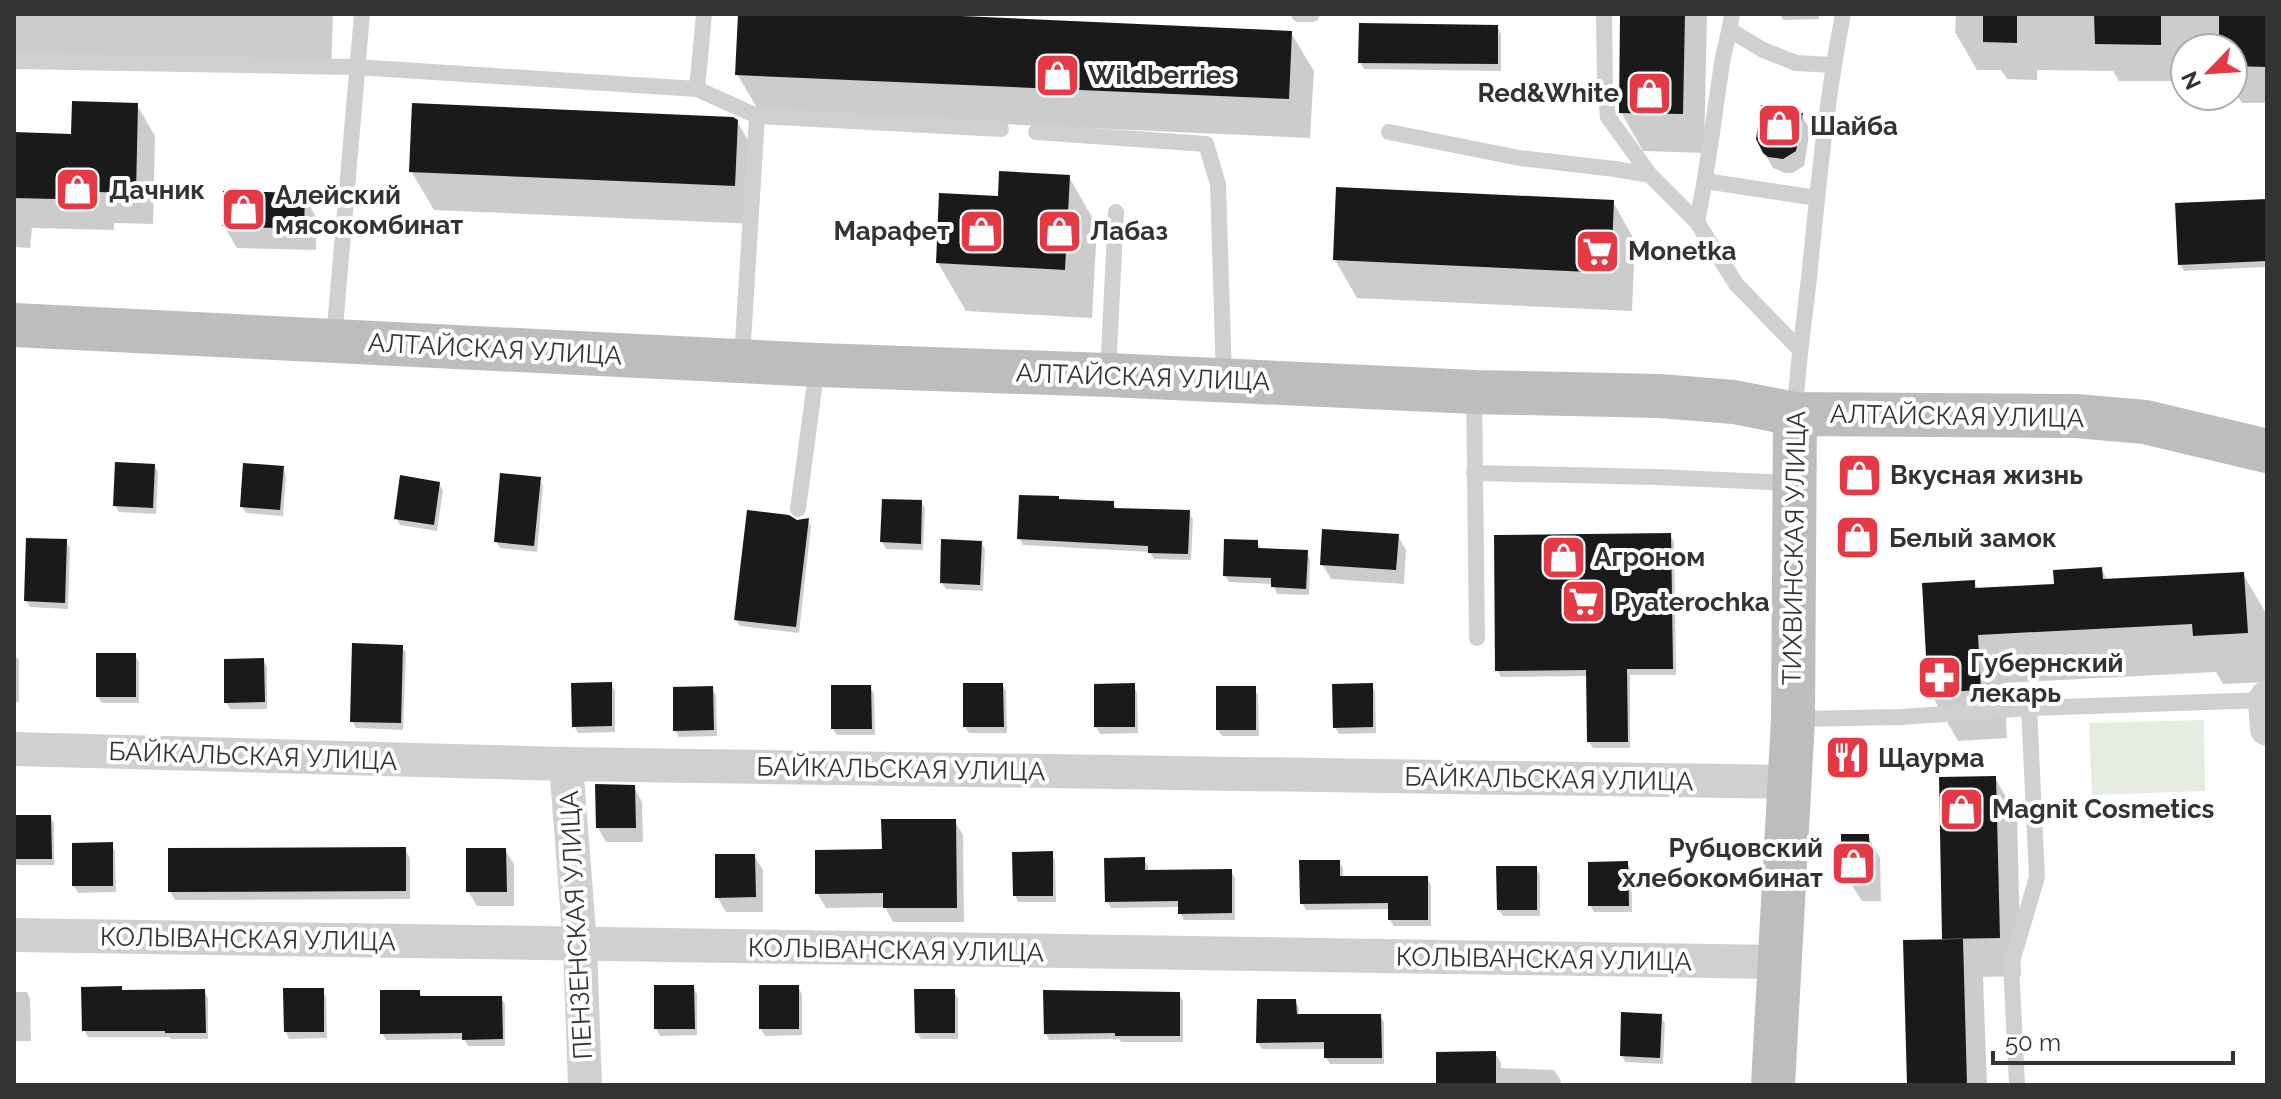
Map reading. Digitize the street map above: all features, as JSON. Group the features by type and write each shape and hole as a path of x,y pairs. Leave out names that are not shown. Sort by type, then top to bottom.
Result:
{"main road":[{"name":"АЛТАЙСКАЯ УЛИЦА","path":"14,325 818,365 1224,379 1474,392 1659,396 1734,402 1795,414 2076,416 2145,422 2267,451"},
{"name":"ТИХВИНСКАЯ УЛИЦА","path":"1773,1085 1793,719 1795,414"}],"street":[{"name":"БАЙКАЛЬСКАЯ УЛИЦА","path":"14,749 566,764 1789,782"},
{"name":"ПЕНЗЕНСКАЯ УЛИЦА","path":"566,764 580,945 585,1085"},
{"name":"КОЛЫВАНСКАЯ УЛИЦА","path":"14,935 1779,962"}],"lane":[{"path":"333,340 362,14"},
{"path":"697,89 704,14"},
{"path":"1299,14 1312,14"},
{"path":"1604,14 1608,117 1650,175 1697,222 1736,284 1800,350"},
{"name":"ТИХВИНСКАЯ УЛИЦА","path":"1795,414 1817,198 1833,65 1843,14"},
{"path":"1697,222 1731,22 1763,50 1796,63 1833,65"},
{"path":"14,61 356,67 697,89 757,116 1001,129"},
{"path":"742,361 757,116"},
{"path":"1036,132 1206,144 1218,184 1224,379"},
{"path":"1389,132 1520,158 1650,175"},
{"path":"1705,181 1817,198"},
{"path":"1108,375 1116,212"},
{"path":"798,509 818,365"},
{"path":"1474,392 1477,638"},
{"path":"1474,473 1795,484"},
{"path":"2017,1085 2011,965 2037,877 2029,708"},
{"path":"1793,719 1901,717 2029,708 2266,709"}],"shaded area":[{"path":"2204,720 2205,791 2092,795 2089,723"}],"building":[{"path":"738,14 916,14 1292,31 1289,99 735,75"},
{"path":"1620,14 1685,14 1683,114 1619,113"},
{"path":"1983,14 2017,14 2017,43 1983,42"},
{"path":"2094,14 2161,14 2161,45 2095,44"},
{"path":"2219,14 2267,14 2267,67 2249,66 2249,32 2219,32"},
{"path":"1359,23 1498,25 1498,64 1358,63"},
{"path":"72,101 138,103 136,193 98,192 97,200 14,198 14,132 71,134"},
{"path":"412,103 733,117 738,120 735,186 409,172"},
{"name":"Шайба","path":"1761,105 1803,113 1796,151 1783,159 1768,157 1756,139"},
{"path":"999,171 1070,175 1065,270 936,263 939,193 998,196"},
{"path":"1336,187 1614,200 1611,273 1333,260"},
{"path":"223,191 305,193 304,229 222,226"},
{"path":"2267,199 2267,261 2178,265 2175,203"},
{"path":"115,462 155,464 153,508 113,506"},
{"path":"243,463 284,466 280,510 240,507"},
{"path":"500,473 541,477 534,546 494,542"},
{"path":"400,475 440,482 434,525 394,519"},
{"path":"1019,495 1114,501 1114,508 1190,510 1188,554 1148,553 1148,546 1017,539"},
{"path":"882,499 922,500 921,544 880,542"},
{"path":"747,510 789,515 797,520 809,518 796,627 734,620"},
{"path":"1322,529 1399,534 1396,570 1320,565"},
{"name":"Pyaterochka","path":"1671,533 1673,669 1627,669 1628,742 1587,742 1586,670 1495,671 1494,535"},
{"path":"26,538 67,539 65,603 24,601"},
{"path":"941,539 982,541 980,585 940,583"},
{"path":"1224,539 1258,540 1258,548 1308,550 1306,589 1271,587 1271,578 1223,576"},
{"path":"2102,567 2103,579 2244,572 2248,633 2193,636 2192,624 1978,635 1981,690 1928,693 1922,583 1975,580 1975,588 2054,584 2053,570"},
{"path":"352,643 403,645 401,723 350,722"},
{"path":"96,653 136,653 136,697 96,697"},
{"path":"264,658 265,702 224,703 224,659"},
{"path":"612,682 612,726 572,727 571,683"},
{"path":"963,683 1003,683 1004,727 963,727"},
{"path":"1135,683 1135,727 1094,727 1094,684"},
{"path":"1373,683 1373,727 1333,728 1332,684"},
{"path":"831,685 871,685 872,729 831,729"},
{"path":"713,686 714,730 673,731 673,687"},
{"path":"1216,686 1256,686 1256,730 1216,730"},
{"path":"1996,776 2000,938 1942,939 1939,777"},
{"path":"595,784 635,785 636,828 596,828"},
{"path":"14,815 51,815 52,859 14,859"},
{"path":"881,819 956,819 957,908 883,908 883,893 815,894 815,850 882,849"},
{"path":"1841,834 1869,834 1870,879 1848,880 1841,872"},
{"path":"113,842 113,886 72,886 72,843"},
{"path":"406,847 406,891 168,892 168,848"},
{"path":"466,848 506,848 507,892 466,892"},
{"path":"1053,851 1053,896 1013,896 1012,852"},
{"path":"715,854 755,854 756,897 715,898"},
{"path":"1145,857 1145,870 1232,869 1232,913 1178,914 1178,901 1105,902 1104,858"},
{"path":"1299,860 1340,860 1340,876 1428,876 1428,920 1388,920 1388,903 1300,904"},
{"path":"1628,861 1629,906 1588,906 1588,862"},
{"path":"1496,866 1537,866 1537,910 1497,910"},
{"path":"1963,939 1967,1085 1907,1085 1903,940"},
{"path":"654,985 694,985 695,1029 654,1029"},
{"path":"759,985 799,985 799,1029 759,1029"},
{"path":"122,986 122,990 205,989 206,1033 82,1031 81,987"},
{"path":"283,988 324,988 324,1032 284,1032"},
{"path":"914,989 955,989 955,1033 915,1033"},
{"path":"380,990 420,990 420,996 502,996 503,1039 462,1040 462,1033 380,1034"},
{"path":"1043,990 1180,992 1180,1036 1044,1034"},
{"path":"1257,999 1296,999 1297,1014 1381,1014 1382,1058 1324,1058 1324,1042 1256,1043"},
{"path":"1621,1012 1662,1014 1660,1058 1620,1056"},
{"path":"1496,1051 1496,1085 1436,1085 1436,1052"}],"place":[{"name":"Wildberries","path":"1057,75"},
{"name":"Red&White","path":"1650,93"},
{"name":"Шайба","path":"1779,126"},
{"name":"Дачник","path":"78,190"},
{"name":"Алейский мясокомбинат","path":"244,210"},
{"name":"Марафет","path":"981,231"},
{"name":"Лабаз","path":"1059,231"},
{"name":"Monetka","path":"1597,251"},
{"name":"Вкусная жизнь","path":"1859,475"},
{"name":"Белый замок","path":"1858,538"},
{"name":"Агроном","path":"1563,557"},
{"name":"Pyaterochka","path":"1583,602"},
{"name":"Губернский лекарь","path":"1939,678"},
{"name":"Щаурма","path":"1847,758"},
{"name":"Magnit Cosmetics","path":"1961,809"},
{"name":"Рубцовский хлебокомбинат","path":"1854,863"}]}
